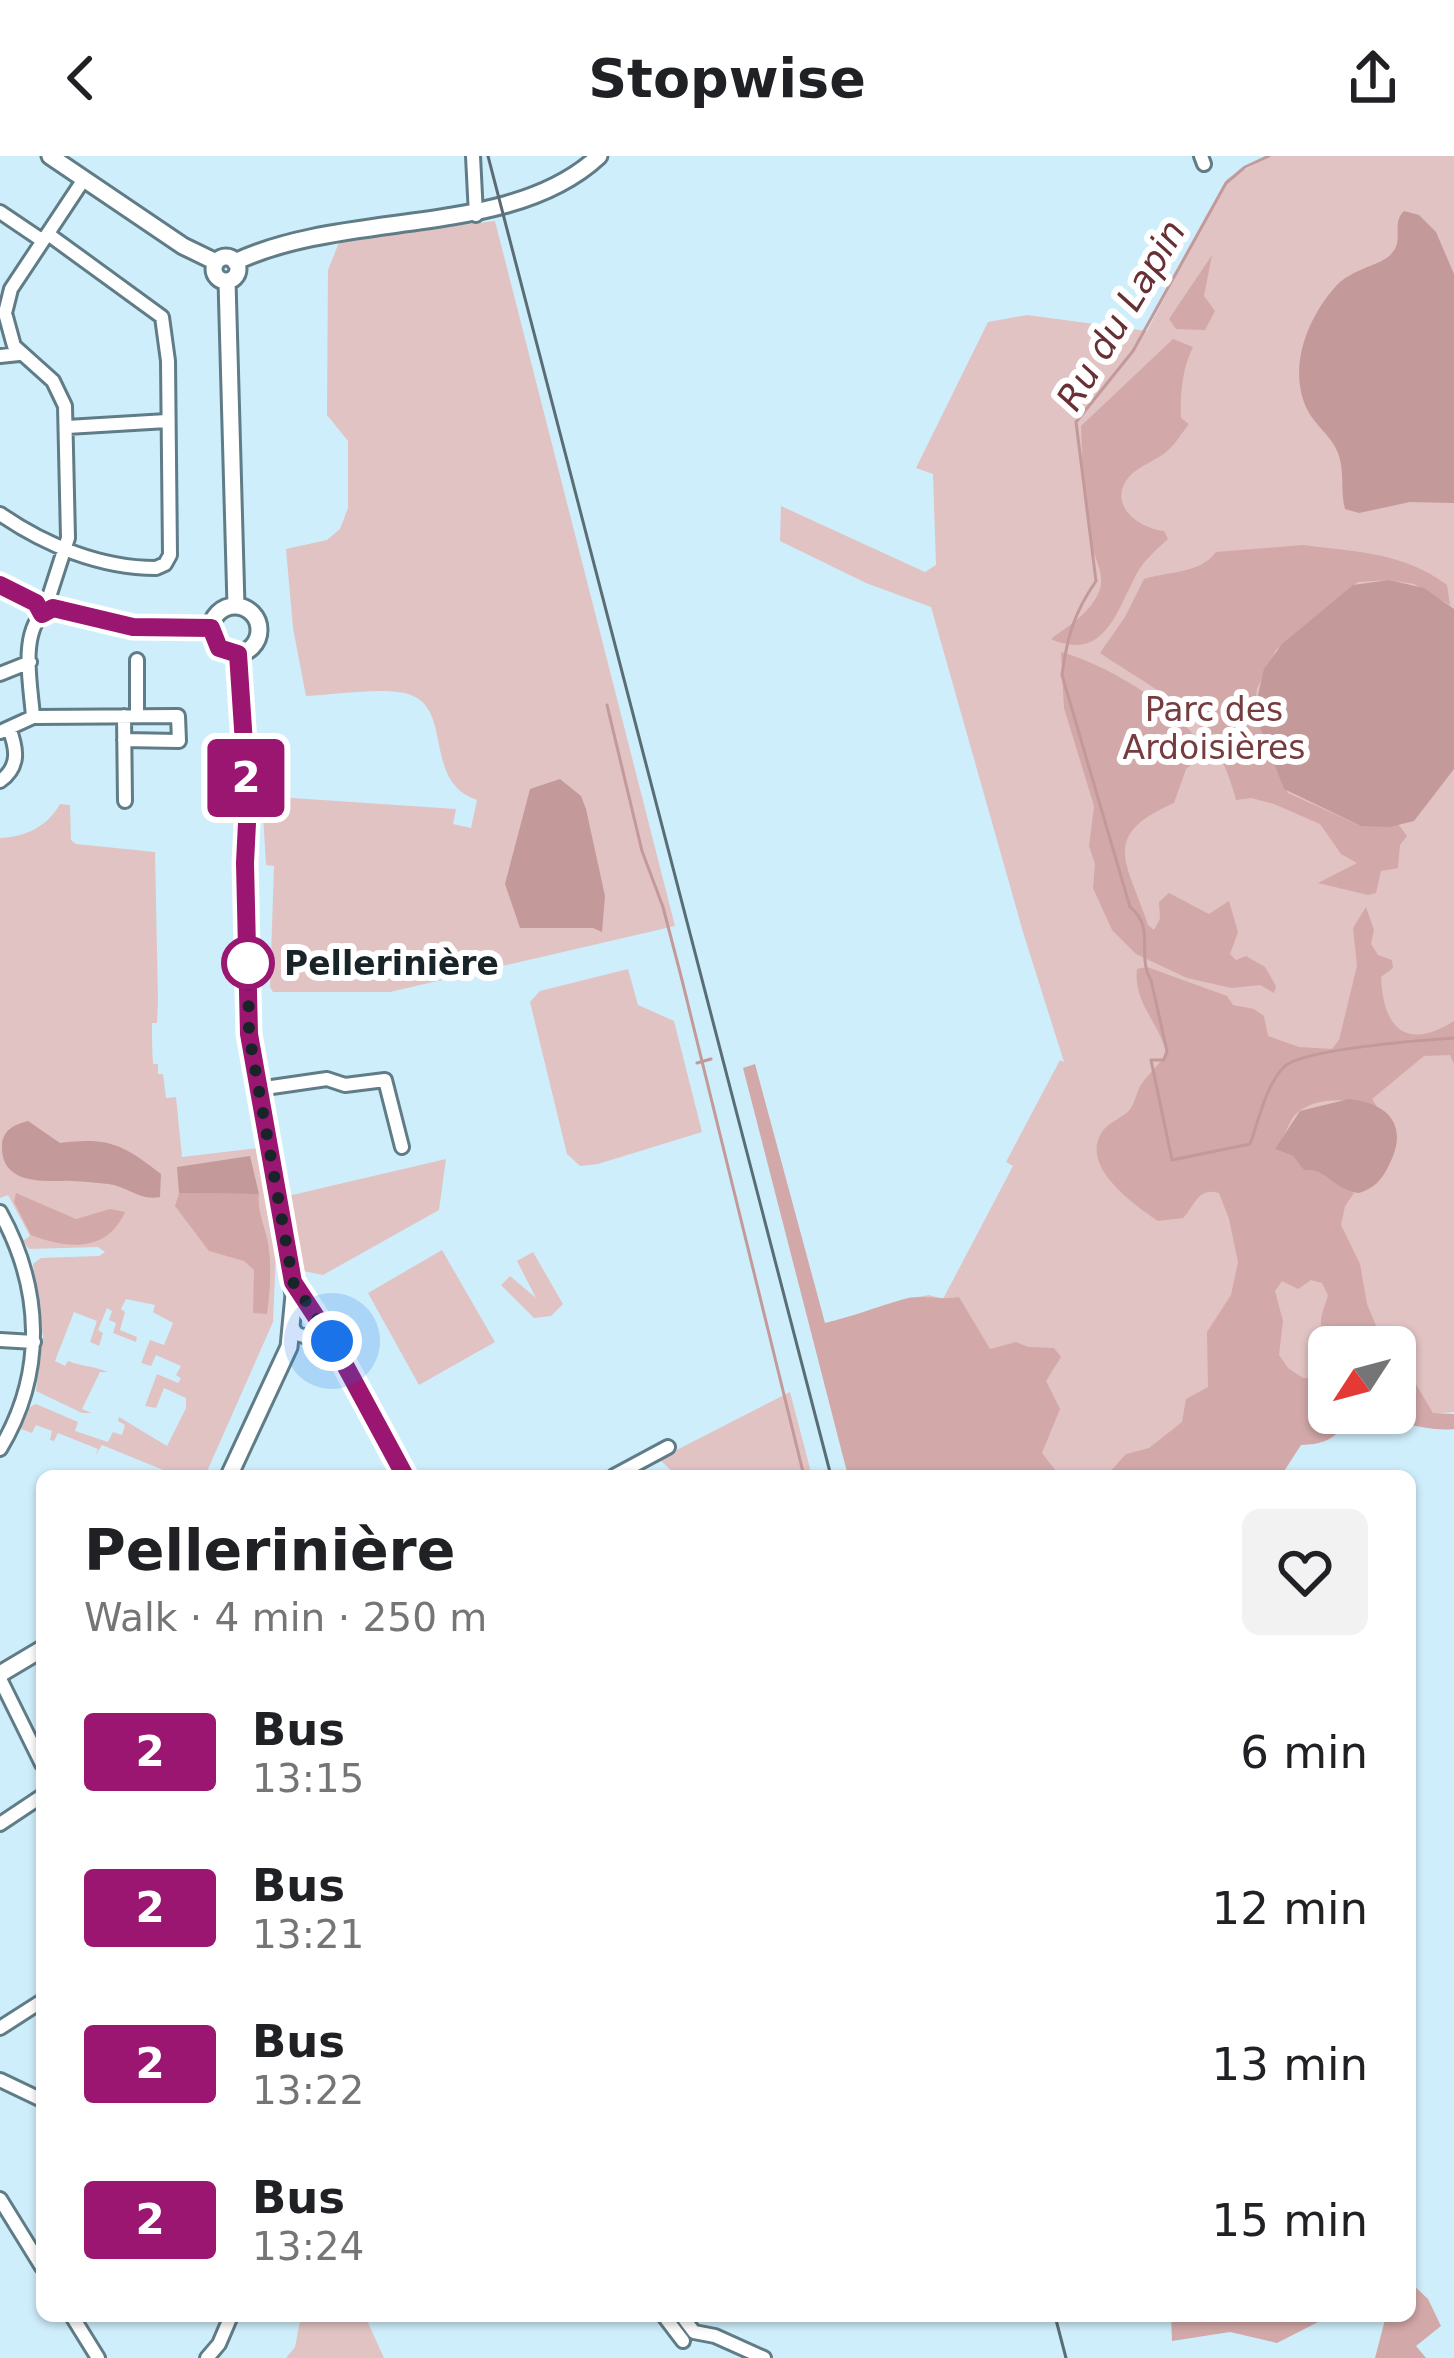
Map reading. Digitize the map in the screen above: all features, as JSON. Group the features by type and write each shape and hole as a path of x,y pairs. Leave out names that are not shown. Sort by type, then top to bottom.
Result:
{"street":[{"path":"50,156 183,246 216,262"},
{"path":"473,156 475,213"},
{"path":"216,262 226,257 235,262 332,231 475,213 531,200 569,180 599,156"},
{"path":"33,718 32,631 66,550 67,427 58,388 19,354 7,329 6,305 10,289 84,179"},
{"path":"0,212 161,314 168,361 168,560 147,568 66,550 0,514"},
{"path":"216,262 214,273 227,281"},
{"path":"227,281 236,274 235,262"},
{"path":"227,281 236,606"},
{"path":"0,356 19,354"},
{"path":"67,427 167,421"},
{"path":"0,585 45,606 133,627 211,628"},
{"path":"236,606 250,611 259,626 255,643 238,654 219,648 211,628 218,613 236,606"},
{"path":"232,1470 297,1342 291,1324 293,1282 249,1034 253,816 248,803 238,654"},
{"path":"125,801 124,740 137,660"},
{"path":"0,674 30,662"},
{"path":"0,781 13,771 17,750 4,730 33,718 178,716 179,741 124,740"},
{"path":"258,1089 327,1079 345,1085 385,1080 402,1147"},
{"path":"0,1212 26,1270 34,1342 23,1403 0,1449"},
{"path":"293,1282 402,1470"},
{"path":"221,1470 291,1324 321,1325"},
{"path":"0,1340 34,1342"},
{"path":"297,1342 323,1342 340,1359"},
{"path":"625,1470 668,1447"},
{"path":"36,1652 0,1676 36,1748"},
{"path":"0,1824 36,1800"},
{"path":"0,2028 36,2005"},
{"path":"0,2080 36,2096"},
{"path":"0,2199 36,2257"},
{"path":"76,2322 98,2358"},
{"path":"207,2358 229,2322"},
{"path":"679,2328 764,2358"}],"green space":[{"name":"Parc des Ardoisières","path":"1270,156 1454,156 1454,1412 1416,1413 1416,1326 1308,1326 1308,1422 1194,1470 857,1470 901,1300 929,1295 943,1299 1013,1166 1006,1162 1060,1060 1064,1062 931,607 866,583 780,541 781,506 925,572 936,565 933,474 916,468 988,322 1027,315 1147,331 1227,179"},
{"path":"495,221 675,926 390,992 273,992 274,866 266,865 262,796 456,809 453,824 471,828 477,800 460,791 450,778 431,716 424,703 411,695 375,691 306,696 293,628 286,549 327,540 340,529 348,508 348,441 327,415 328,270 340,240"},
{"path":"1212,255 1204,296 1215,311 1205,330 1176,329 1169,319"},
{"path":"1173,339 1193,347 1181,400 1181,418 1189,424 1169,450 1129,476 1122,491 1130,515 1164,531 1168,539 1142,565 1114,618 1096,639 1069,644 1051,639 1089,608 1101,582 1087,519 1081,426"},
{"path":"1303,545 1396,560 1447,585 1450,605 1414,584 1358,582 1276,650 1257,689 1254,712 1288,793 1361,826 1399,825 1407,836 1400,845 1398,868 1381,871 1376,893 1368,895 1318,883 1357,863 1341,854 1320,824 1274,804 1236,800 1215,747 1201,728 1168,697 1100,653 1144,579 1193,568 1216,552"},
{"path":"1061,652 1102,668 1147,694 1187,727 1210,762 1196,761 1186,769 1174,803 1150,815 1127,840 1127,868 1148,925 1154,930 1160,919 1159,902 1169,893 1209,914 1229,901 1238,932 1230,954 1236,960 1246,956 1265,967 1276,986 1274,993 1260,985 1232,988 1187,978 1136,954 1112,930 1093,888 1095,864 1089,846 1094,806 1064,708"},
{"path":"60,804 70,805 71,840 76,844 155,852 158,1000 157,1023 152,1023 153,1064 163,1074 166,1098 176,1097 182,1157 258,1148 276,1253 273,1322 208,1470 163,1470 102,1445 95,1456 98,1449 58,1433 54,1441 50,1440 52,1431 36,1425 32,1433 21,1429 30,1407 36,1404 78,1422 75,1431 108,1442 113,1432 122,1435 125,1425 119,1417 167,1446 186,1408 186,1398 164,1388 156,1408 145,1406 157,1374 178,1383 181,1366 156,1355 151,1366 141,1363 150,1340 164,1345 173,1323 153,1312 155,1305 126,1299 120,1330 137,1337 136,1342 113,1333 116,1323 109,1320 112,1311 107,1308 98,1330 103,1333 99,1346 90,1342 97,1321 74,1312 55,1361 108,1372 100,1372 82,1409 91,1413 36,1391 43,1336 33,1264 41,1258 105,1252 98,1247 29,1249 23,1241 30,1236 8,1195 0,1198 0,838 18,836 49,819"},
{"path":"1366,907 1374,930 1371,944 1378,955 1392,960 1393,968 1381,977 1392,1021 1410,1034 1422,1034 1454,1021 1454,1064 1450,1055 1424,1056 1372,1099 1377,1107 1345,1100 1311,1104 1292,1120 1275,1149 1354,1193 1341,1225 1360,1264 1376,1326 1321,1326 1328,1295 1322,1283 1311,1280 1298,1289 1282,1281 1275,1291 1283,1321 1279,1355 1288,1368 1308,1378 1308,1434 1336,1434 1324,1442 1301,1445 1285,1470 1111,1470 1126,1454 1149,1448 1182,1422 1186,1399 1208,1387 1207,1332 1231,1295 1238,1262 1219,1193 1202,1195 1183,1218 1158,1221 1113,1184 1098,1158 1102,1132 1131,1108 1141,1085 1166,1052 1142,1002 1137,969 1147,967 1227,996 1233,1005 1254,1009 1264,1016 1268,1036 1299,1047 1332,1049 1339,1040 1357,966 1353,928"},
{"path":"628,969 638,1005 674,1021 702,1132 580,1166 567,1154 530,1002 540,991"},
{"path":"755,1064 825,1323 909,1298 959,1297 990,1349 1016,1342 1054,1348 1061,1357 1046,1381 1060,1409 1042,1453 1055,1470 846,1470 743,1068"},
{"path":"446,1159 439,1210 323,1275 303,1271 288,1196"},
{"path":"16,1193 76,1219 110,1209 125,1212 108,1235 97,1241 58,1243 31,1235 14,1202"},
{"path":"179,1193 259,1194 270,1261 267,1314 253,1313 254,1270 244,1261 209,1251 175,1206"},
{"path":"442,1250 495,1342 419,1385 368,1293"},
{"path":"533,1252 563,1304 551,1316 534,1318 501,1285 510,1276 536,1298 517,1261"},
{"path":"1416,1384 1433,1413 1454,1414 1454,1429 1416,1426"},
{"path":"790,1392 810,1470 671,1470 659,1459"},
{"path":"1416,2288 1428,2299 1441,2326 1416,2346 1426,2358 1375,2358 1384,2322 1416,2322"},
{"path":"300,2322 368,2322 384,2358 286,2358 295,2347"},
{"path":"1171,2322 1318,2322 1277,2343 1230,2332 1172,2341"}],"shaded area":[{"path":"1404,211 1419,215 1436,232 1454,274 1454,503 1410,502 1359,513 1345,509 1338,453 1306,407 1300,359 1309,327 1336,286 1392,253"},
{"path":"1389,580 1424,588 1454,609 1454,769 1414,821 1390,827 1361,826 1284,789 1254,712 1264,669 1282,644 1353,585"},
{"path":"560,779 581,796 586,809 605,896 602,932 520,928 505,884 530,789"},
{"path":"1349,1099 1386,1112 1396,1130 1394,1153 1385,1172 1359,1193 1304,1170 1293,1156 1275,1149 1300,1111"},
{"path":"28,1121 60,1143 103,1142 136,1156 161,1174 160,1197 108,1184 21,1177 7,1166 2,1144 10,1128"},
{"path":"250,1156 259,1194 179,1193 177,1167"}],"waterway":[{"name":"Ru du Lapin","path":"1269,156 1226,183 1133,351 1076,422 1096,581 1073,626 1062,675 1130,907 1142,923 1145,961 1167,1051 1164,1060 1151,1060 1172,1160 1250,1144 1273,1082 1285,1066 1297,1060 1365,1046 1454,1038"},
{"path":"607,705 642,851 682,980 803,1470"},
{"path":"697,1063 711,1059"}],"railway":[{"path":"488,156 829,1470"},
{"path":"1057,2322 1066,2358"}],"bus line":[{"name":"2","path":"0,585 36,603 42,614 50,614 53,608 133,627 211,628 219,648 238,654 248,803 245,944 249,1034 293,1282 332,1341 401,1470"}],"place":[{"name":"Pellerinière","path":"248,963"}],"route":[{"path":"248,963 249,1034 293,1282 332,1341"}]}
